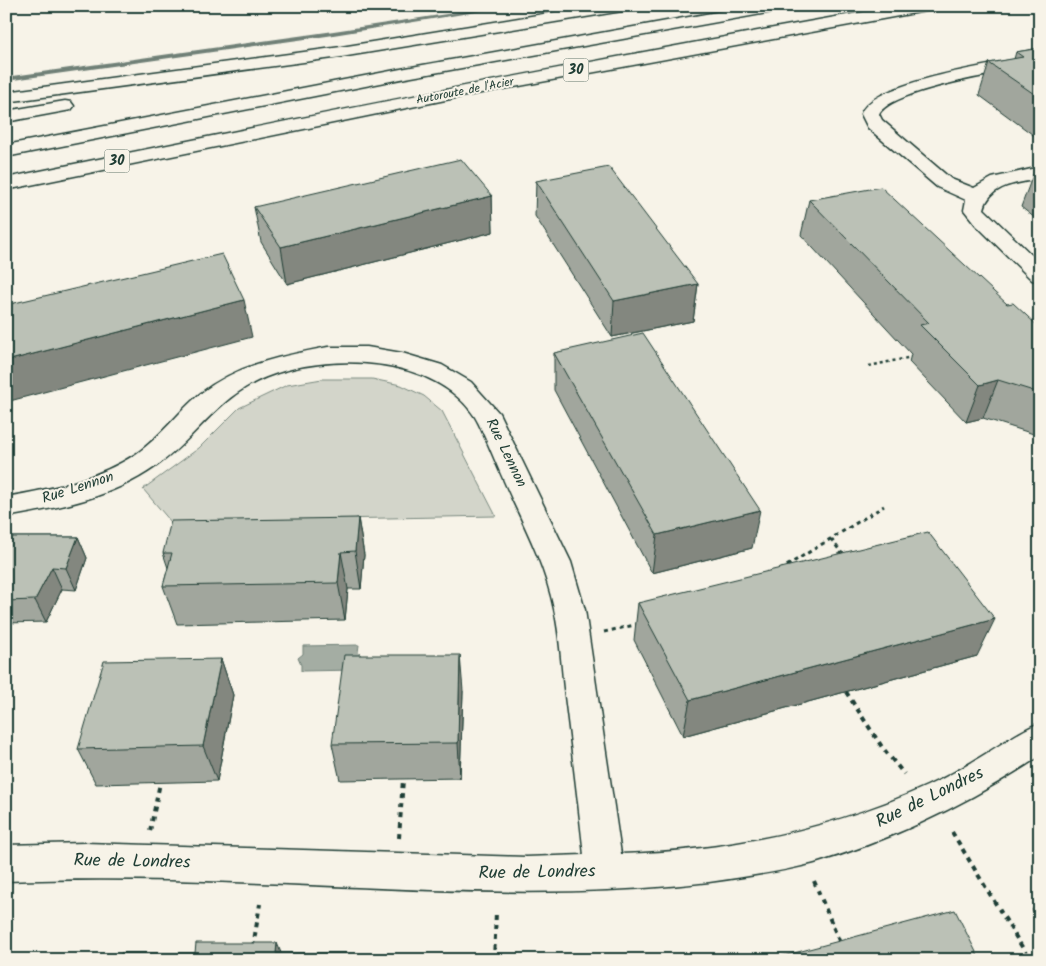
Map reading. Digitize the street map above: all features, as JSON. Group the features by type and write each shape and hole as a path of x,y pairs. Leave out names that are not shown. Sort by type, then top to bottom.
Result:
{"main road":[{"path":"6,97 341,52 622,6"},
{"name":"Autoroute de l'Acier","path":"6,151 423,70 778,6"},
{"name":"Autoroute de l'Acier","path":"6,184 653,55 926,6"},
{"path":"6,117 341,52"},
{"path":"977,197 944,183 875,124 870,118 870,111 874,105 885,98 944,79 1040,61"},
{"path":"1040,174 1001,181 989,187 974,201 974,210 983,221 1040,275"},
{"name":"Rue Lennon","path":"6,507 61,497 109,481 146,460 173,437 208,401 231,384 258,371 290,362 328,356 367,355 402,361 433,372 462,388 486,413 556,562 570,610 605,872"},
{"name":"Rue de Londres","path":"6,863 85,860 526,875 652,871 741,860 812,846 881,823 941,797 998,765 1040,738"}],"path":[{"path":"869,366 916,356"},
{"path":"771,575 884,506"},
{"path":"831,539 847,560"},
{"path":"574,639 648,622"},
{"path":"846,692 882,747 904,774"},
{"path":"397,870 403,779"},
{"path":"143,862 160,783"},
{"path":"952,832 1030,960"},
{"path":"814,881 843,951"},
{"path":"252,950 260,904"},
{"path":"494,960 496,912"}],"shaded area":[{"path":"322,379 372,379 401,385 424,396 442,411 496,516 171,522 143,489 199,448 239,408 287,385"},
{"path":"359,645 358,652 364,658 356,670 301,671 298,658 303,654 303,646"}],"building":[{"path":"1040,48 1040,98 989,63 1023,57 1016,52"},
{"path":"461,159 492,196 281,247 254,207"},
{"path":"609,167 698,284 614,301 536,181"},
{"path":"1040,171 1040,177 1034,172"},
{"path":"881,187 1007,304 1013,303 1040,328 1040,393 998,380 980,385 920,325 929,323 809,200"},
{"path":"222,254 244,300 6,361 6,305"},
{"path":"643,333 760,510 657,535 554,353"},
{"path":"358,518 355,551 341,552 338,583 163,586 172,553 163,553 171,521"},
{"path":"928,532 995,619 690,700 638,603"},
{"path":"6,537 78,537 66,568 52,567 35,600 6,601"},
{"path":"344,655 460,655 458,743 332,744"},
{"path":"221,659 203,746 78,749 104,661"},
{"path":"955,910 980,960 768,960"},
{"path":"196,943 277,943 276,953 347,953 346,960 119,960 121,953 195,953"}],"waterway":[{"path":"6,79 511,6"}]}
